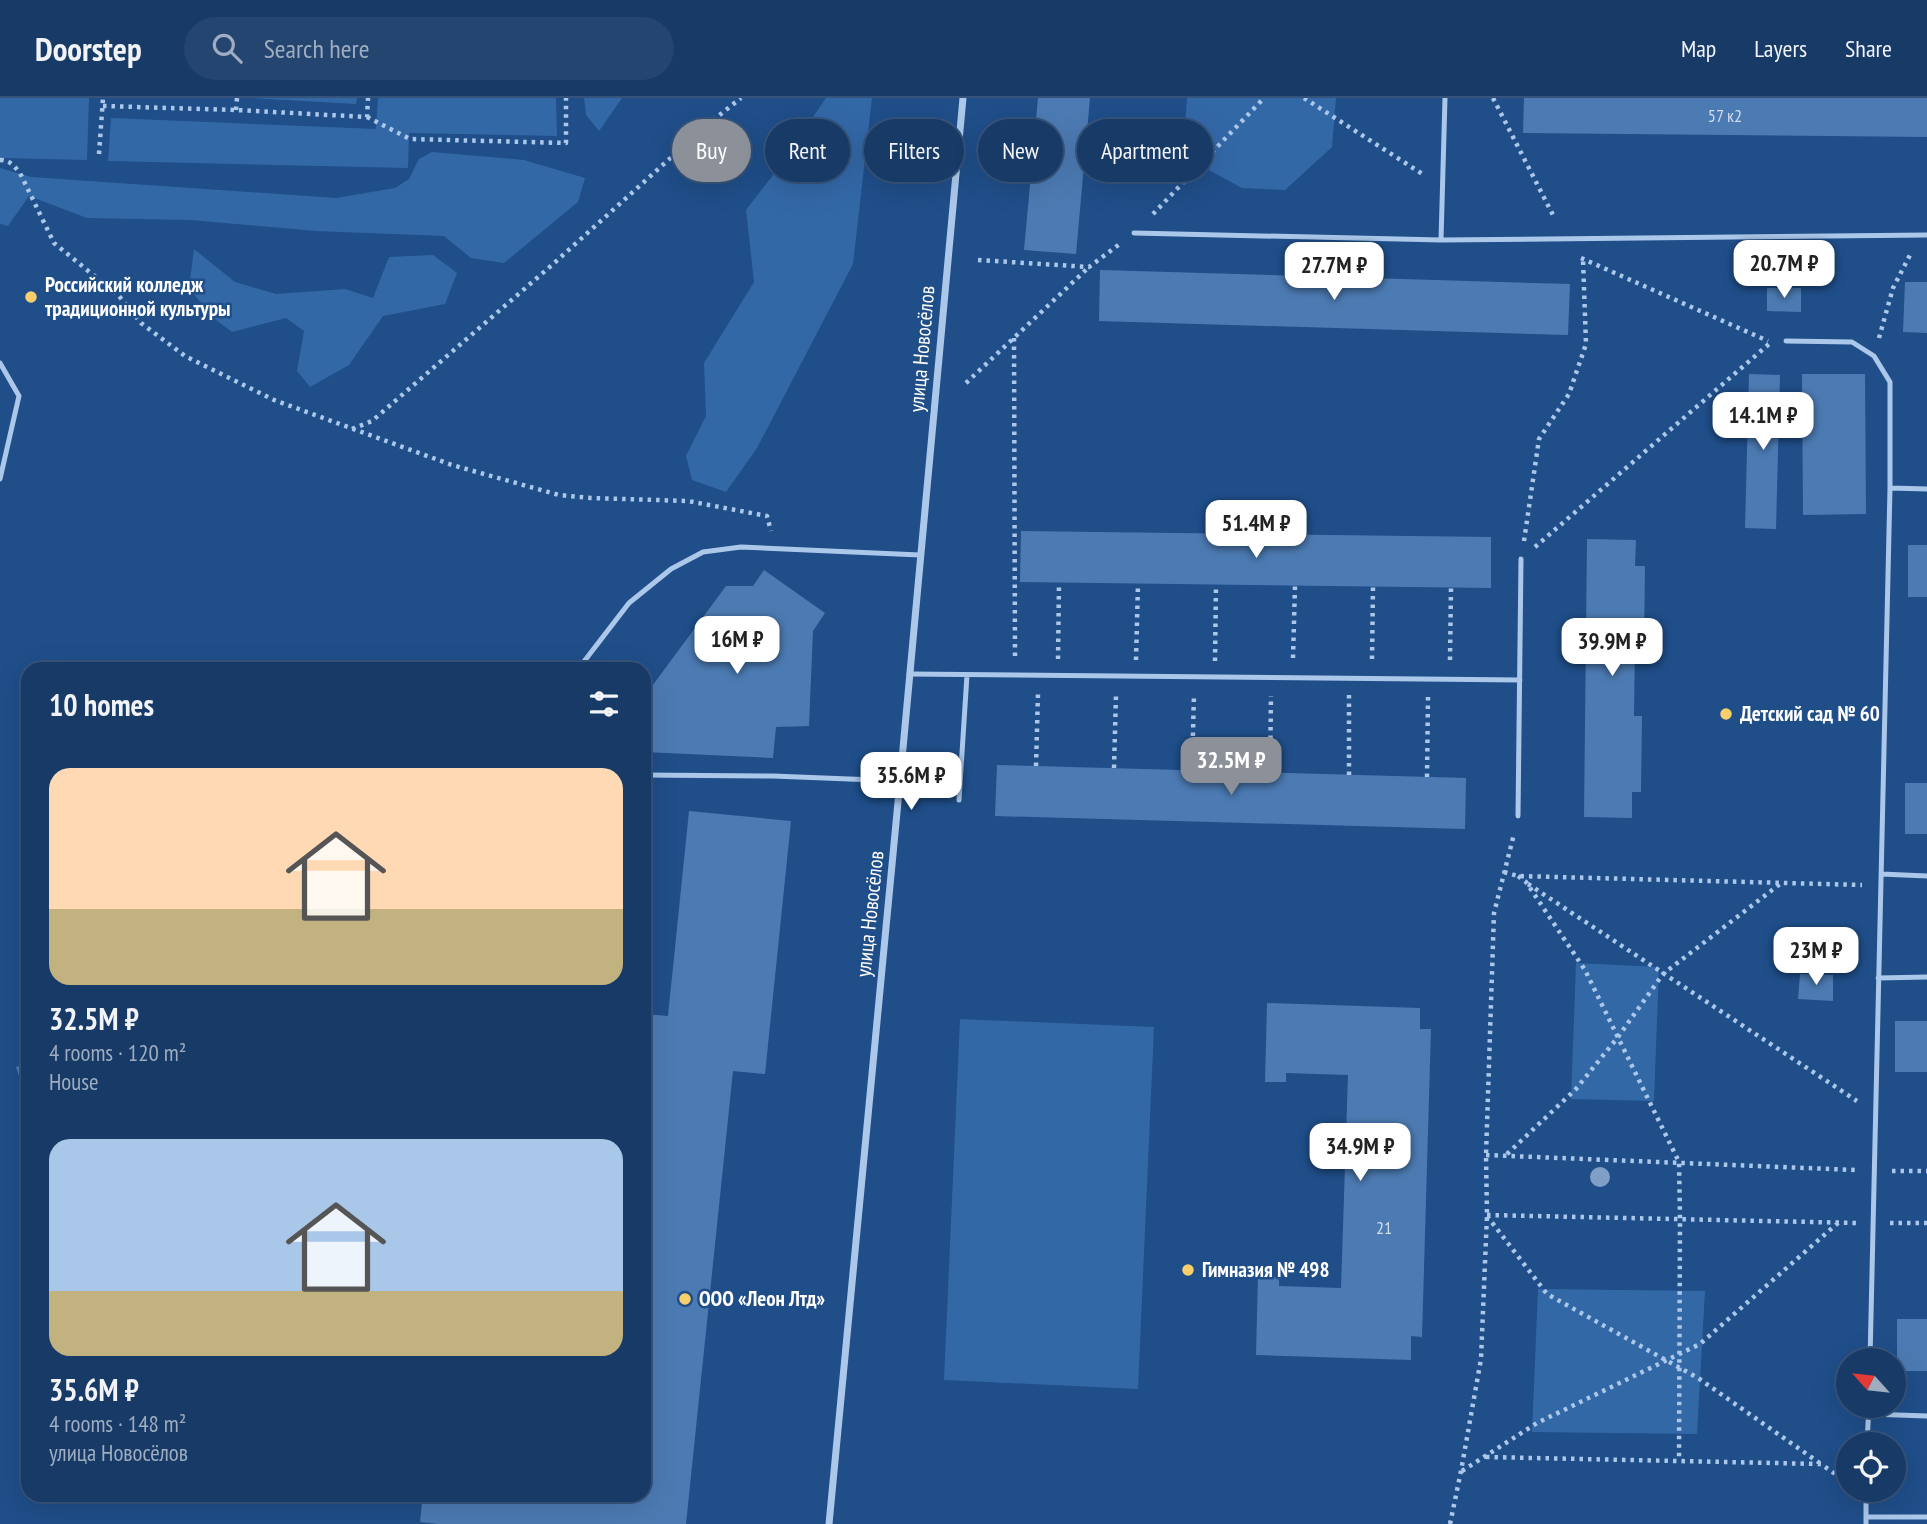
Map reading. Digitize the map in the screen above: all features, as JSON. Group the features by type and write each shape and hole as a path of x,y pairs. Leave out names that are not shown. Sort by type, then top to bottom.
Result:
{"street":[{"name":"улица Новосёлов","path":"829,1524 963,98"}],"lane":[{"path":"1441,240 1445,98"},
{"path":"1134,233 1441,240 1924,235"},
{"path":"1786,341 1852,342 1874,356 1890,382 1890,488 1870,1348"},
{"path":"0,363 19,396 0,479"},
{"path":"1890,488 1927,489"},
{"path":"584,662 629,603 671,569 703,552 741,547 920,555"},
{"path":"1518,816 1521,559"},
{"path":"909,674 1520,680"},
{"path":"959,800 967,675"},
{"path":"651,775 900,781"},
{"path":"1881,874 1927,876"},
{"path":"1878,978 1927,977"},
{"path":"1906,1415 1927,1416"},
{"path":"1866,1502 1866,1520 1927,1517"}],"path":[{"path":"99,154 103,98"},
{"path":"236,110 237,98"},
{"path":"367,117 368,98"},
{"path":"103,106 367,117 410,139 566,143 565,98"},
{"path":"351,429 372,421 741,98"},
{"path":"966,383 1089,267 1134,233 1264,98"},
{"path":"1304,98 1442,187"},
{"path":"0,160 13,164 20,173 54,243 119,296 141,323 185,356 274,400 351,429 452,465 559,495 688,501 767,516 775,549"},
{"path":"1874,356 1894,288 1924,235"},
{"path":"978,260 1089,267"},
{"path":"1521,559 1539,439 1569,394 1586,344 1583,260"},
{"path":"1014,338 1015,675"},
{"path":"1521,559 1772,342"},
{"path":"1057,676 1059,583"},
{"path":"1135,677 1138,584"},
{"path":"1214,677 1216,585"},
{"path":"1293,678 1295,586"},
{"path":"1372,679 1373,587"},
{"path":"1450,680 1451,587"},
{"path":"1036,766 1038,675"},
{"path":"1114,768 1116,676"},
{"path":"1192,770 1194,677"},
{"path":"1270,772 1272,678"},
{"path":"1349,678 1349,775"},
{"path":"1427,777 1428,679"},
{"path":"1450,1524 1481,1359 1494,913 1518,816"},
{"path":"1504,872 1518,876 1880,885"},
{"path":"1518,876 1875,1113"},
{"path":"1527,882 1585,970 1679,1162 1679,1460"},
{"path":"1506,1155 1576,1089 1618,1037 1663,974 1780,884"},
{"path":"1486,1154 1927,1171"},
{"path":"1486,1215 1927,1223"},
{"path":"1486,1215 1547,1294 1698,1378 1836,1475"},
{"path":"1461,1471 1537,1423 1700,1344 1839,1222"},
{"path":"1485,1457 1821,1464"}],"shaded area":[{"path":"0,98 89,98 87,160 0,158"},
{"path":"251,98 357,98 356,104"},
{"path":"378,98 556,98 557,136 409,133 408,168 108,161 111,118 376,129"},
{"path":"584,98 622,98 599,131 586,115"},
{"path":"826,98 872,98 870,119 864,119 864,168 853,264 757,448 726,492 692,480 686,456 706,416 704,363 754,282 746,210 768,182 850,182 850,119 812,119"},
{"path":"1187,98 1336,98 1332,147 1285,190 1242,188 1213,172 1213,119 1186,119"},
{"path":"432,152 524,160 585,178 578,202 504,263 471,258 444,236 316,231 190,220 87,218 29,196 8,226 0,224 0,168 31,177 336,198 395,188 409,179 419,159"},
{"path":"194,249 235,282 276,294 345,289 373,298 389,257 433,255 457,273 445,304 383,316 349,365 310,387 297,371 304,331 286,318 232,332 212,317 189,288"},
{"path":"1576,963 1659,967 1654,1101 1571,1099"},
{"path":"960,1019 1154,1027 1138,1389 944,1380"},
{"path":"1538,1289 1705,1291 1697,1434 1532,1432"}],"building":[{"path":"1038,98 1090,98 1088,119 1077,119 1077,182 1082,182 1076,254 1024,250 1030,182 1063,182 1063,119 1036,119"},
{"path":"1524,98 1927,98 1927,137 1523,133"},
{"path":"1100,270 1570,284 1568,335 1099,321"},
{"path":"1905,282 1927,282 1927,333 1903,332"},
{"path":"1767,288 1801,288 1801,312 1767,311"},
{"path":"1749,374 1780,375 1776,529 1745,528"},
{"path":"1802,374 1865,374 1866,514 1803,515"},
{"path":"1021,531 1491,537 1491,588 1020,582"},
{"path":"1587,539 1636,540 1635,566 1645,566 1644,643 1635,643 1634,716 1642,716 1641,792 1632,792 1632,818 1584,817"},
{"path":"1908,545 1927,545 1927,597 1908,597"},
{"path":"764,570 825,613 813,631 809,726 776,727 773,758 651,752 651,688 726,586 753,586"},
{"path":"997,765 1466,778 1465,829 995,816"},
{"path":"1905,783 1927,783 1927,834 1905,834"},
{"path":"689,811 791,821 765,1074 733,1071 686,1524 420,1522 422,1502 651,1502 651,1015 668,1016"},
{"path":"1800,974 1833,975 1833,1001 1798,999"},
{"path":"1267,1003 1420,1008 1420,1029 1431,1029 1422,1337 1411,1336 1411,1360 1256,1355 1258,1276 1279,1277 1279,1286 1341,1288 1348,1075 1286,1073 1286,1082 1265,1082"},
{"path":"1895,1021 1927,1021 1927,1072 1895,1072"},
{"path":"21,1065 21,1082 16,1067"},
{"path":"1897,1319 1927,1319 1927,1371 1906,1371 1906,1348 1897,1348"}],"place":[{"name":"Российский колледж традиционной культуры","path":"31,297"},
{"name":"Детский сад № 60","path":"1726,714"},
{"name":"Гимназия № 498","path":"1188,1270"},
{"name":"ООО «Леон Лтд»","path":"685,1299"}]}
